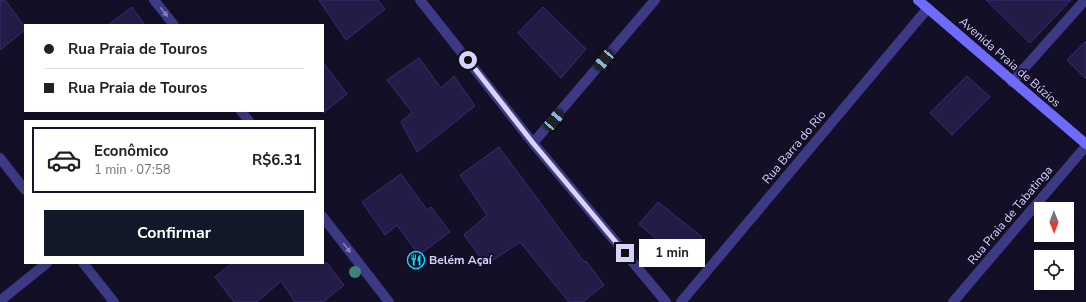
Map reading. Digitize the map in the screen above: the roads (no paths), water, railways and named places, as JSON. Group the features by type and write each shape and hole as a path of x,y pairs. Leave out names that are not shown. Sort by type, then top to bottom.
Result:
{"main road":[{"name":"Avenida Praia de Búzios","path":"918,0 1086,145"}],"street":[{"path":"154,0 173,24"},
{"path":"420,0 533,143 666,302"},
{"path":"533,143 655,0"},
{"path":"1012,82 1085,0"},
{"name":"Rua Barra do Rio","path":"680,302 928,8"},
{"name":"Rua Praia de Tabatinga","path":"953,302 1086,145"},
{"path":"0,158 24,189"},
{"path":"324,218 389,302"},
{"path":"0,301 46,264"},
{"path":"84,264 114,302"}],"place":[{"name":"Belém Açaí","path":"416,260"}]}
